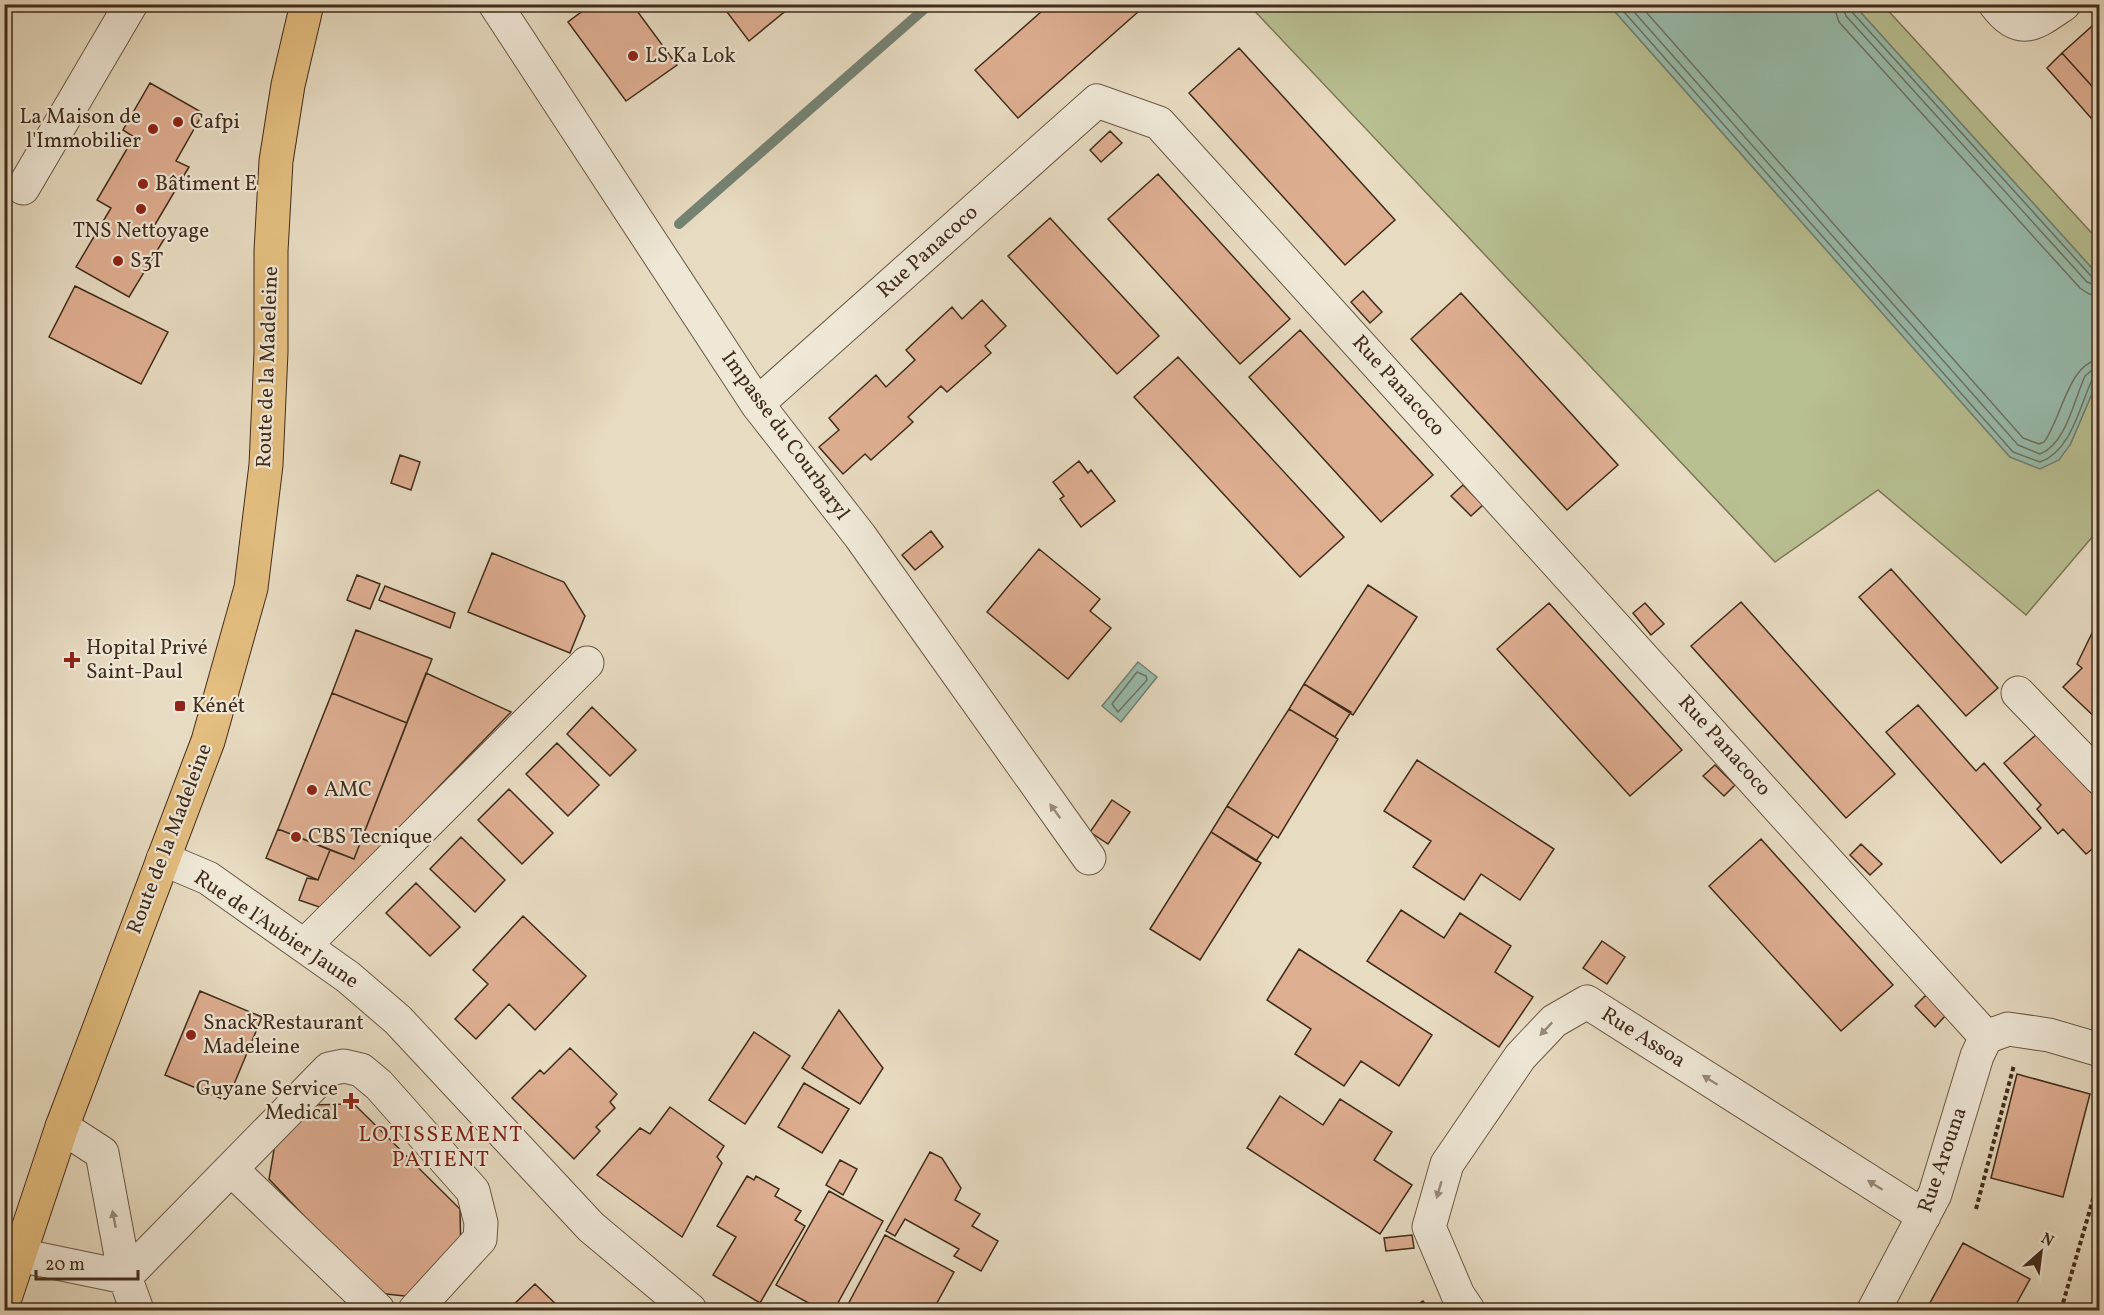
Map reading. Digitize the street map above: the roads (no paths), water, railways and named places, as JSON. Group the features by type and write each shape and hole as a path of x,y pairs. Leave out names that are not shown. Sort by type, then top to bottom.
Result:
{"main road":[{"name":"Route de la Madeleine","path":"5,1298 62,1126 208,741 250,588 266,465 271,352 271,251 276,161 288,85 307,4"}],"street":[{"path":"23,188 131,4"},
{"name":"Impasse du Courbaryl","path":"495,4 757,404 860,536 922,627 1089,858"},
{"path":"1995,4 2015,24 2032,26 2064,4"},
{"name":"Rue Panacoco","path":"757,404 1097,101 1159,123 1986,1037"},
{"path":"305,945 587,663"},
{"path":"2018,693 2100,778"},
{"name":"Rue de l'Aubier Jaune","path":"163,859 208,878 305,945 398,1020 591,1227 690,1311"},
{"name":"Rue Assoa","path":"1468,1311 1458,1295 1429,1227 1447,1164 1520,1057 1554,1021 1587,1002 1924,1216"},
{"path":"1986,1037 2008,1029 2049,1035 2100,1050"},
{"name":"Rue Arouna","path":"1874,1311 1935,1194 1977,1056 1986,1037"},
{"path":"125,1277 329,1069 344,1066 360,1070 379,1085 473,1191 478,1205 480,1239 415,1311"},
{"path":"62,1126 102,1153 125,1277 137,1311"},
{"path":"231,1169 378,1311"},
{"path":"19,1255 125,1277"}],"water":[{"path":"1609,5 1854,5 2099,276 2099,377 2070,445 2059,460 2040,469 2010,457"},
{"path":"1138,662 1157,677 1121,722 1102,706"}],"waterway":[{"path":"679,224 930,4"}],"place":[{"name":"LS Ka Lok","path":"633,56"},
{"name":"Cafpi","path":"178,122"},
{"name":"La Maison de l'Immobilier","path":"153,129"},
{"name":"Bâtiment E","path":"143,184"},
{"name":"TNS Nettoyage","path":"141,209"},
{"name":"S3T","path":"118,261"},
{"name":"Hopital Privé Saint-Paul","path":"72,660"},
{"name":"Kénét","path":"180,706"},
{"name":"AMC","path":"312,790"},
{"name":"CBS Tecnique","path":"296,837"},
{"name":"Snack Restaurant Madeleine","path":"191,1035"},
{"name":"Guyane Service Medical","path":"351,1101"}],"district":[{"name":"LOTISSEMENT PATIENT","path":"441,1148"}]}
